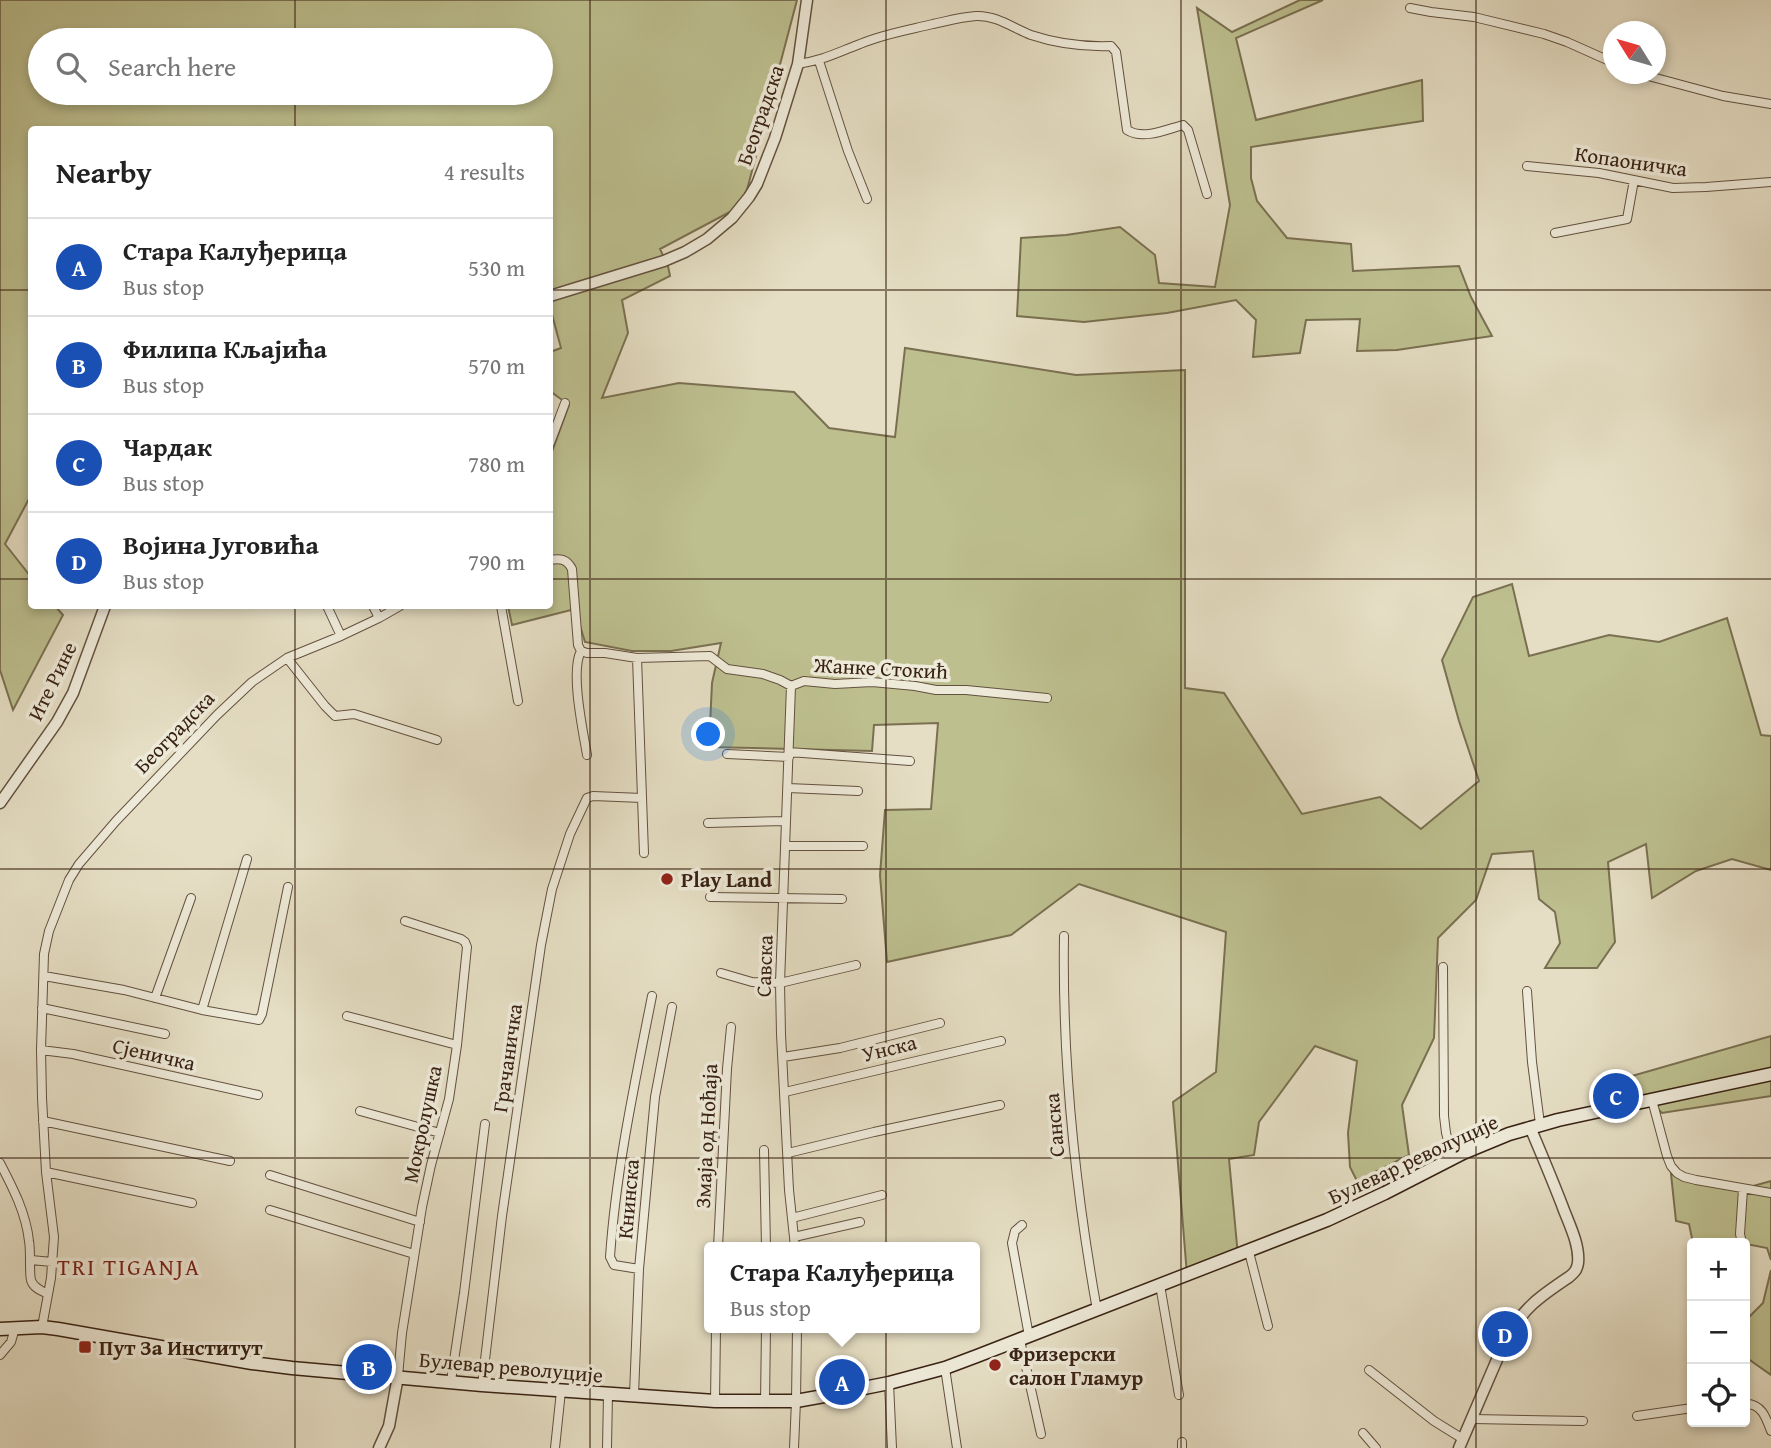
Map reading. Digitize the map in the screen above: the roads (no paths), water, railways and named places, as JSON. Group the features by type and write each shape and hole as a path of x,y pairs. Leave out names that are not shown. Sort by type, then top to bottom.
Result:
{"main road":[{"name":"Булевар револуције","path":"0,1329 58,1329 292,1368 561,1391 715,1401 796,1401 889,1383 945,1367 1024,1338 1356,1208 1489,1141 1535,1126 1771,1074"}],"street":[{"name":"Београдска","path":"553,295 685,252 732,218 749,197 764,169 798,64 807,0"},
{"path":"1410,8 1475,17 1544,34 1603,58"},
{"path":"798,64 818,61 888,34 977,16 993,18 1065,45 1111,46 1116,52 1127,130 1142,135 1183,125 1188,130 1207,194"},
{"path":"818,61 867,199"},
{"path":"1666,81 1723,96 1771,104"},
{"name":"Копаоничка","path":"1527,166 1600,173 1673,188 1771,182"},
{"path":"1556,233 1627,219 1633,180"},
{"path":"553,435 565,403"},
{"path":"553,560 564,560 572,569 578,645 581,651 578,657 578,692 587,755"},
{"name":"Ите Рине","path":"0,803 57,722 73,693 104,609"},
{"path":"328,609 341,636"},
{"path":"374,609 379,618"},
{"name":"Београдска","path":"42,1328 54,1237 43,1121 41,1050 44,954 49,931 69,880 79,864 124,813 252,682 287,658 341,636 395,609"},
{"path":"502,609 518,701"},
{"name":"Жанке Стокић","path":"581,651 637,658 710,656 727,669 763,674 790,686 810,681 835,684 872,682 936,690 966,690 1047,698"},
{"path":"287,658 335,716 354,714 437,740"},
{"path":"637,658 644,853"},
{"name":"Савска","path":"790,686 785,897 780,983 789,1189 794,1242"},
{"path":"727,754 789,754 910,761"},
{"path":"788,788 858,791"},
{"name":"Грачаничка","path":"482,1385 525,1053 552,890 570,834 587,798 642,798"},
{"path":"708,823 786,821"},
{"path":"786,846 863,846"},
{"path":"202,1010 247,859"},
{"path":"44,976 124,990 202,1010 260,1019 288,887"},
{"path":"710,897 842,899"},
{"path":"155,998 191,898"},
{"name":"Мокролушка","path":"398,1376 414,1254 429,1176 449,1098 467,956 466,942 461,939 405,921"},
{"name":"Санска","path":"1063,936 1064,1015 1071,1124 1097,1310"},
{"path":"721,973 752,982 780,983 856,965"},
{"path":"1443,967 1444,1116 1448,1145 1453,1158"},
{"path":"1369,1370 1461,1444 1512,1327 1534,1301 1574,1273 1578,1265 1578,1253 1535,1126 1527,991"},
{"path":"639,1269 614,1265 610,1257 623,1155 652,996"},
{"name":"Книнска","path":"634,1395 639,1269 655,1097 672,1007"},
{"path":"43,1008 165,1034"},
{"path":"347,1016 457,1045"},
{"path":"783,1058 840,1048 940,1023"},
{"name":"Змаја од Ноћаја","path":"718,1242 731,1027"},
{"name":"Унска","path":"785,1091 1001,1041"},
{"name":"Сјеничка","path":"41,1050 73,1054 258,1096"},
{"path":"1652,1100 1667,1156 1677,1173 1684,1177 1771,1193"},
{"path":"788,1153 1000,1105"},
{"path":"360,1111 440,1133"},
{"path":"43,1121 230,1161"},
{"path":"451,1381 485,1124"},
{"path":"764,1150 766,1242"},
{"path":"0,1163 25,1221 33,1283 48,1294"},
{"path":"46,1172 192,1203"},
{"path":"270,1175 420,1222"},
{"path":"1741,1238 1743,1189"},
{"path":"792,1218 882,1195"},
{"path":"270,1210 414,1254"},
{"path":"794,1237 860,1222"},
{"path":"1022,1225 1015,1231 1012,1243 1024,1338 1041,1434"},
{"path":"1249,1252 1268,1326"},
{"path":"31,1260 52,1262"},
{"path":"1160,1285 1179,1395"},
{"path":"0,1355 11,1342 15,1328"},
{"path":"715,1401 716,1333"},
{"path":"765,1402 766,1333"},
{"path":"794,1448 797,1333"},
{"path":"945,1367 957,1448"},
{"path":"379,1448 389,1426 398,1376"},
{"path":"889,1383 892,1448"},
{"path":"555,1448 561,1391"},
{"path":"607,1448 608,1394"},
{"path":"1750,1404 1759,1408 1767,1418 1771,1431"},
{"path":"1637,1416 1687,1409"},
{"path":"1473,1419 1583,1421"},
{"path":"1363,1433 1376,1448"}],"place":[{"name":"Play Land","path":"667,879"},
{"name":"Чардак","path":"1616,1096"},
{"name":"Војина Југовића","path":"1505,1334"},
{"name":"Пут За Институт","path":"85,1347"},
{"name":"Фризерски салон Гламур","path":"995,1365"},
{"name":"Филипа Кљајића","path":"369,1367"},
{"name":"Стара Калуђерица","path":"842,1382"}],"district":[{"name":"TRI TIGANJA","path":"129,1266"}]}
